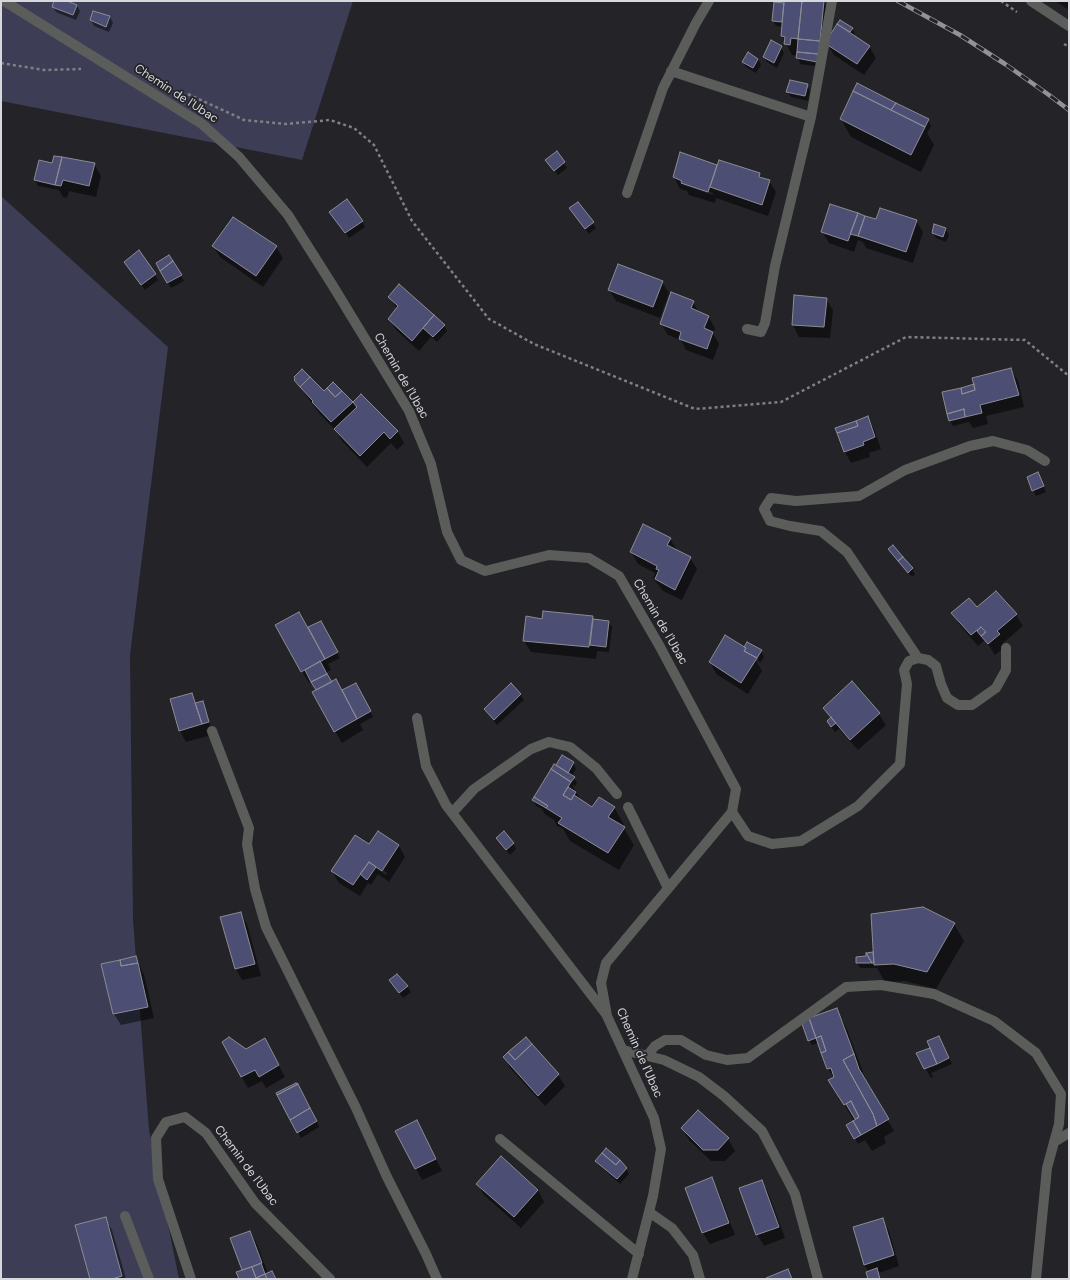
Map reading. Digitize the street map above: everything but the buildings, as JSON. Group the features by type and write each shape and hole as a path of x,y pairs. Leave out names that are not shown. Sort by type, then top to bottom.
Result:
{"street":[{"name":"Chemin de l'Ubac","path":"4,1 156,94 202,124 239,157 288,215 409,411 431,464 447,532 461,560 485,571 549,555 588,558 619,576 659,645 736,789 732,812 606,963 601,983 607,1016 654,1118 661,1149 649,1212 632,1279"},
{"path":"627,193 663,88 696,22 709,1"},
{"path":"746,330 761,332 765,323 775,266 811,117 832,1"},
{"path":"1031,1 1069,26"},
{"path":"671,71 811,117"},
{"path":"918,658 847,552 821,531 770,521 764,508 771,498 796,501 859,496 905,470 970,446 993,441 1027,450 1045,461"},
{"path":"732,812 748,836 772,844 801,841 858,806 900,764 907,684 904,670 908,661 918,658 928,660 936,666 947,698 958,705 972,705 996,688 1006,670 1006,648"},
{"path":"416,718 426,766 446,805 607,1016"},
{"path":"212,731 249,828 247,844 255,889 266,927 356,1108 387,1177 437,1279"},
{"path":"452,813 474,789 531,748 549,742 570,746 596,768 617,794"},
{"path":"628,807 668,888"},
{"path":"647,1056 655,1046 665,1040 681,1040 706,1055 727,1060 748,1058 846,987 881,985 934,994 994,1021 1036,1053 1061,1094 1059,1124 1047,1168 1036,1279"},
{"path":"623,1050 664,1060 699,1077 724,1096 762,1131 795,1194 818,1279"},
{"name":"Chemin de l'Ubac","path":"191,1279 158,1179 156,1138 166,1122 185,1117 206,1133 255,1203 330,1279"},
{"path":"1054,1142 1069,1133"},
{"path":"500,1139 639,1254"},
{"path":"649,1212 672,1228 693,1255 700,1279"},
{"path":"125,1216 149,1279"}],"path":[{"path":"1,64 44,70 83,69"},
{"path":"156,94 190,94 244,120 286,124 330,120 354,128 374,145 412,221 490,320 534,344 695,409 781,402 906,337 1025,340 1069,376"}],"shaded area":[{"path":"1,1 353,1 302,160 1,101"},
{"path":"1,196 168,347 130,655 133,920 149,1130 179,1279 1,1279"}],"railway":[{"path":"898,1 960,35 1005,64 1069,110"}]}
